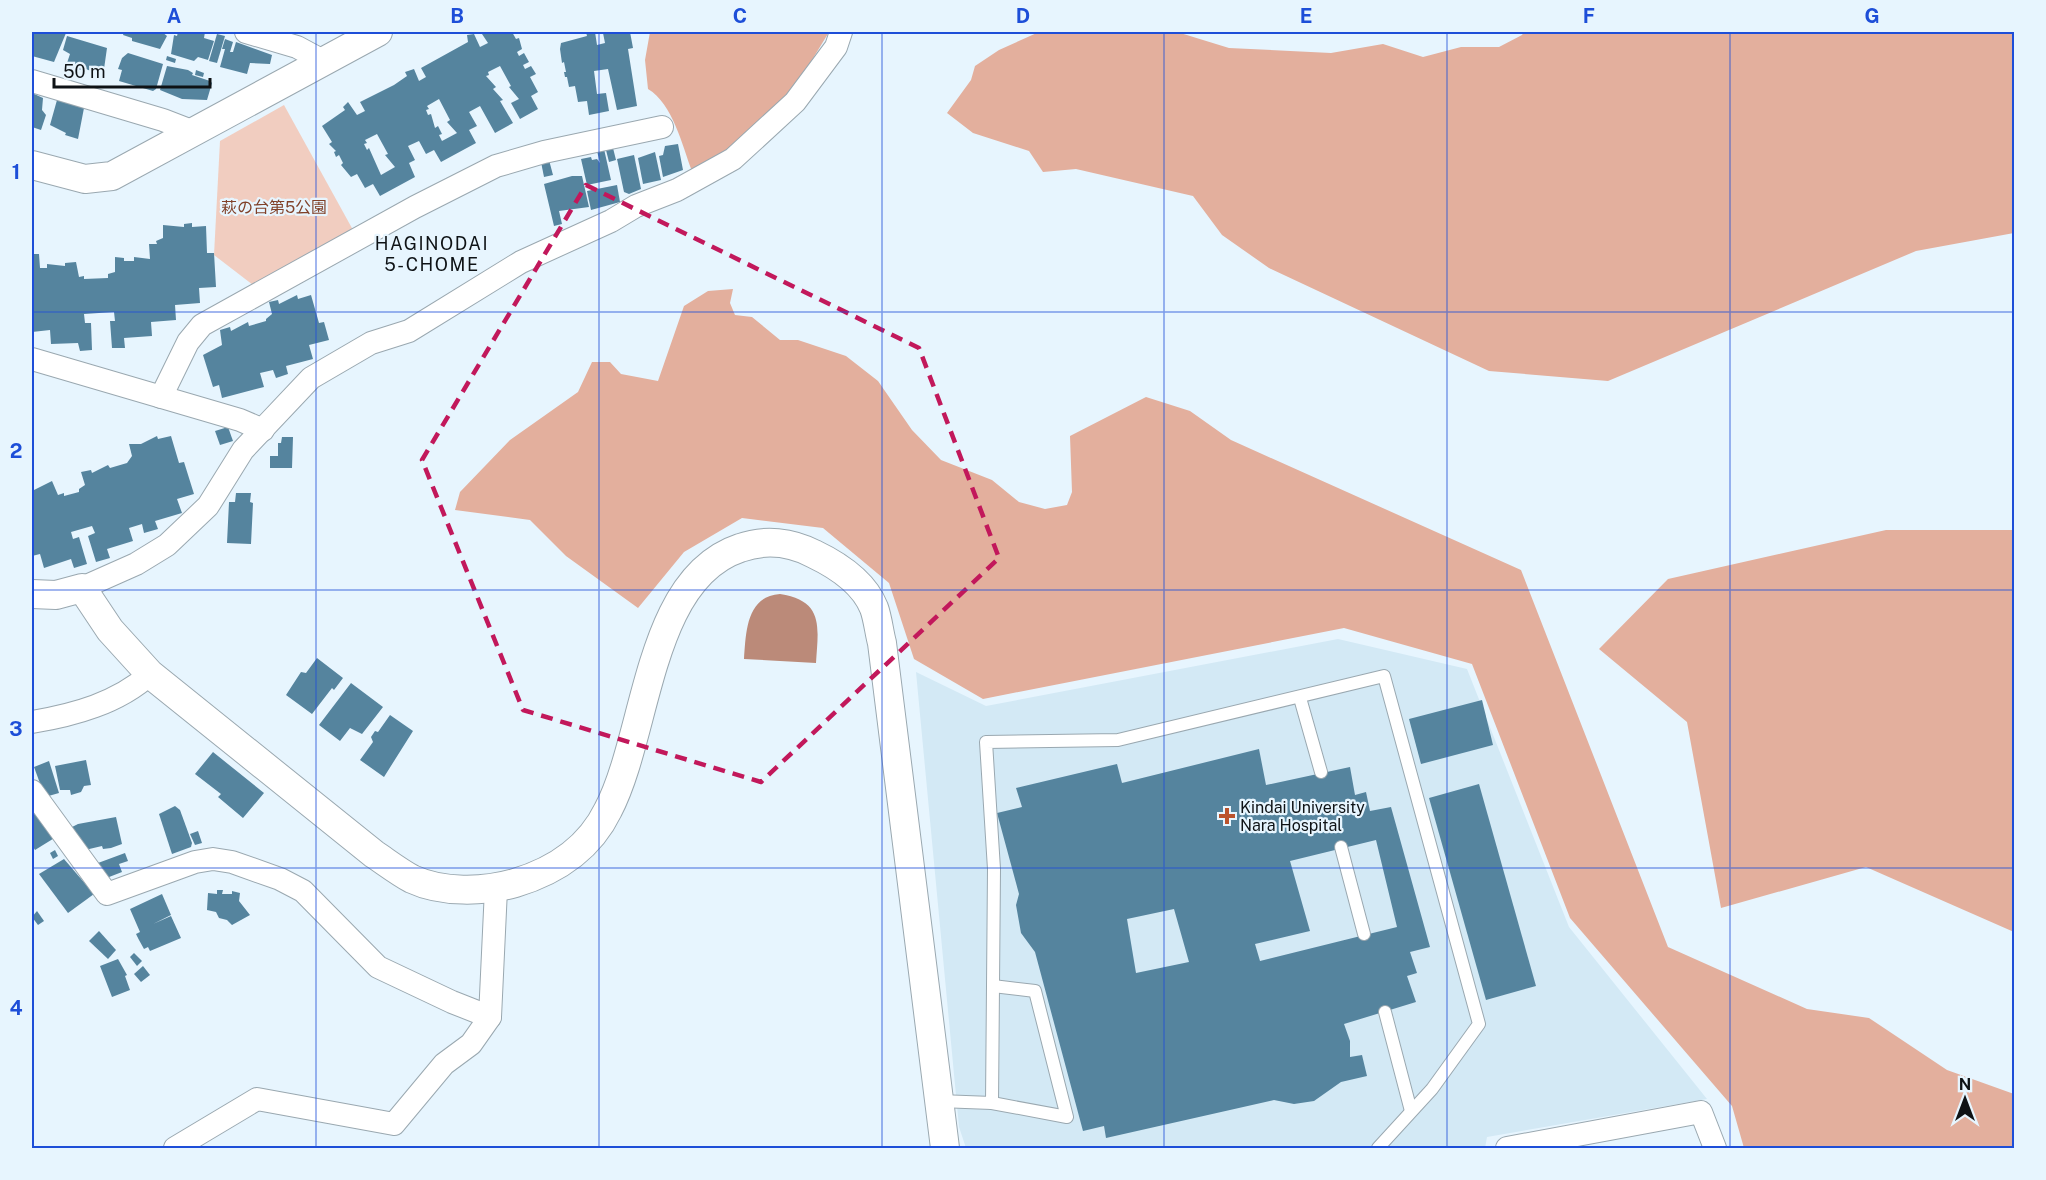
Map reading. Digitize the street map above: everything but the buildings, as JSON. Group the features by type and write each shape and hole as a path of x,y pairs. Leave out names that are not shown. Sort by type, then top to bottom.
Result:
{"street":[{"path":"246,32 297,47 323,61"},
{"path":"32,165 85,179 111,176 378,32"},
{"path":"32,594 56,595 82,588 136,564 167,545 208,506 243,450 311,378 371,343 409,332 521,262 611,221 636,206 677,190 733,159 795,102 836,47 841,32"},
{"path":"32,81 164,120 194,132"},
{"path":"161,397 188,342 202,325 415,207 496,166 544,152 662,127"},
{"path":"32,359 240,420 263,430"},
{"path":"82,588 110,630 150,674 374,854 413,879 466,890 496,889 544,874 570,857 588,840 608,811 620,783 667,622 694,578 728,552 757,543 786,543 811,552 852,578 873,606 882,643 945,1149"},
{"path":"32,722 60,716 115,698 135,687 150,674"},
{"path":"32,791 107,894 205,859 232,861 280,879 303,891 378,967 490,1017"},
{"path":"175,1149 257,1099 394,1124 444,1064 471,1044 490,1017 496,889"},
{"path":"1507,1149 1701,1112 1715,1149"}],"lane":[{"path":"992,1103 994,870 986,742 1118,740 1384,676 1479,1024 1432,1089 1378,1149"},
{"path":"1300,698 1321,772"},
{"path":"1341,847 1364,934"},
{"path":"939,1101 992,1103 1067,1117 1035,991 993,986"},
{"path":"1384,1012 1412,1111"}],"highlighted area":[{"path":"586,185 919,348 999,558 761,782 523,710 422,460"}],"shaded area":[{"path":"650,32 829,32 795,88 728,152 692,171 670,115 664,104 648,89 645,60"},
{"path":"1039,32 1177,32 1229,48 1331,53 1383,44 1423,57 1461,47 1499,47 1524,32 2014,32 2014,233 1916,251 1608,381 1489,371 1269,268 1222,235 1193,196 1076,169 1043,172 1029,151 973,133 947,113 971,80 975,66 999,50"},
{"path":"733,289 730,303 735,315 752,317 780,340 798,340 846,356 878,381 912,430 941,460 992,480 1019,502 1045,509 1067,505 1072,492 1070,436 1146,397 1190,411 1231,440 1521,570 1668,947 1807,1009 1869,1018 1947,1070 2014,1094 2014,1148 1744,1148 1732,1106 1570,918 1472,664 1344,628 983,699 914,659 889,583 823,528 742,518 684,552 638,608 566,556 530,520 455,510 460,492 510,440 578,392 592,362 610,362 621,374 658,381 684,306 708,291"},
{"path":"1886,530 2014,530 2014,932 1866,867 1721,908 1687,722 1599,649 1668,579"},
{"path":"780,594 805,603 812,610 816,618 818,638 816,663 744,659 747,628 754,609 760,601"},
{"name":"Kindai University Nara Hospital","path":"1338,639 1467,669 1569,927 1707,1099 1487,1137 1485,1148 966,1148 959,1127 916,672 986,706"}],"green space":[{"name":"萩の台第5公園","path":"284,105 353,230 253,285 214,255 220,141"}],"place":[{"name":"Kindai University Nara Hospital","path":"1227,816"}],"district":[{"name":"HAGINODAI 5-CHOME","path":"432,253"}]}
